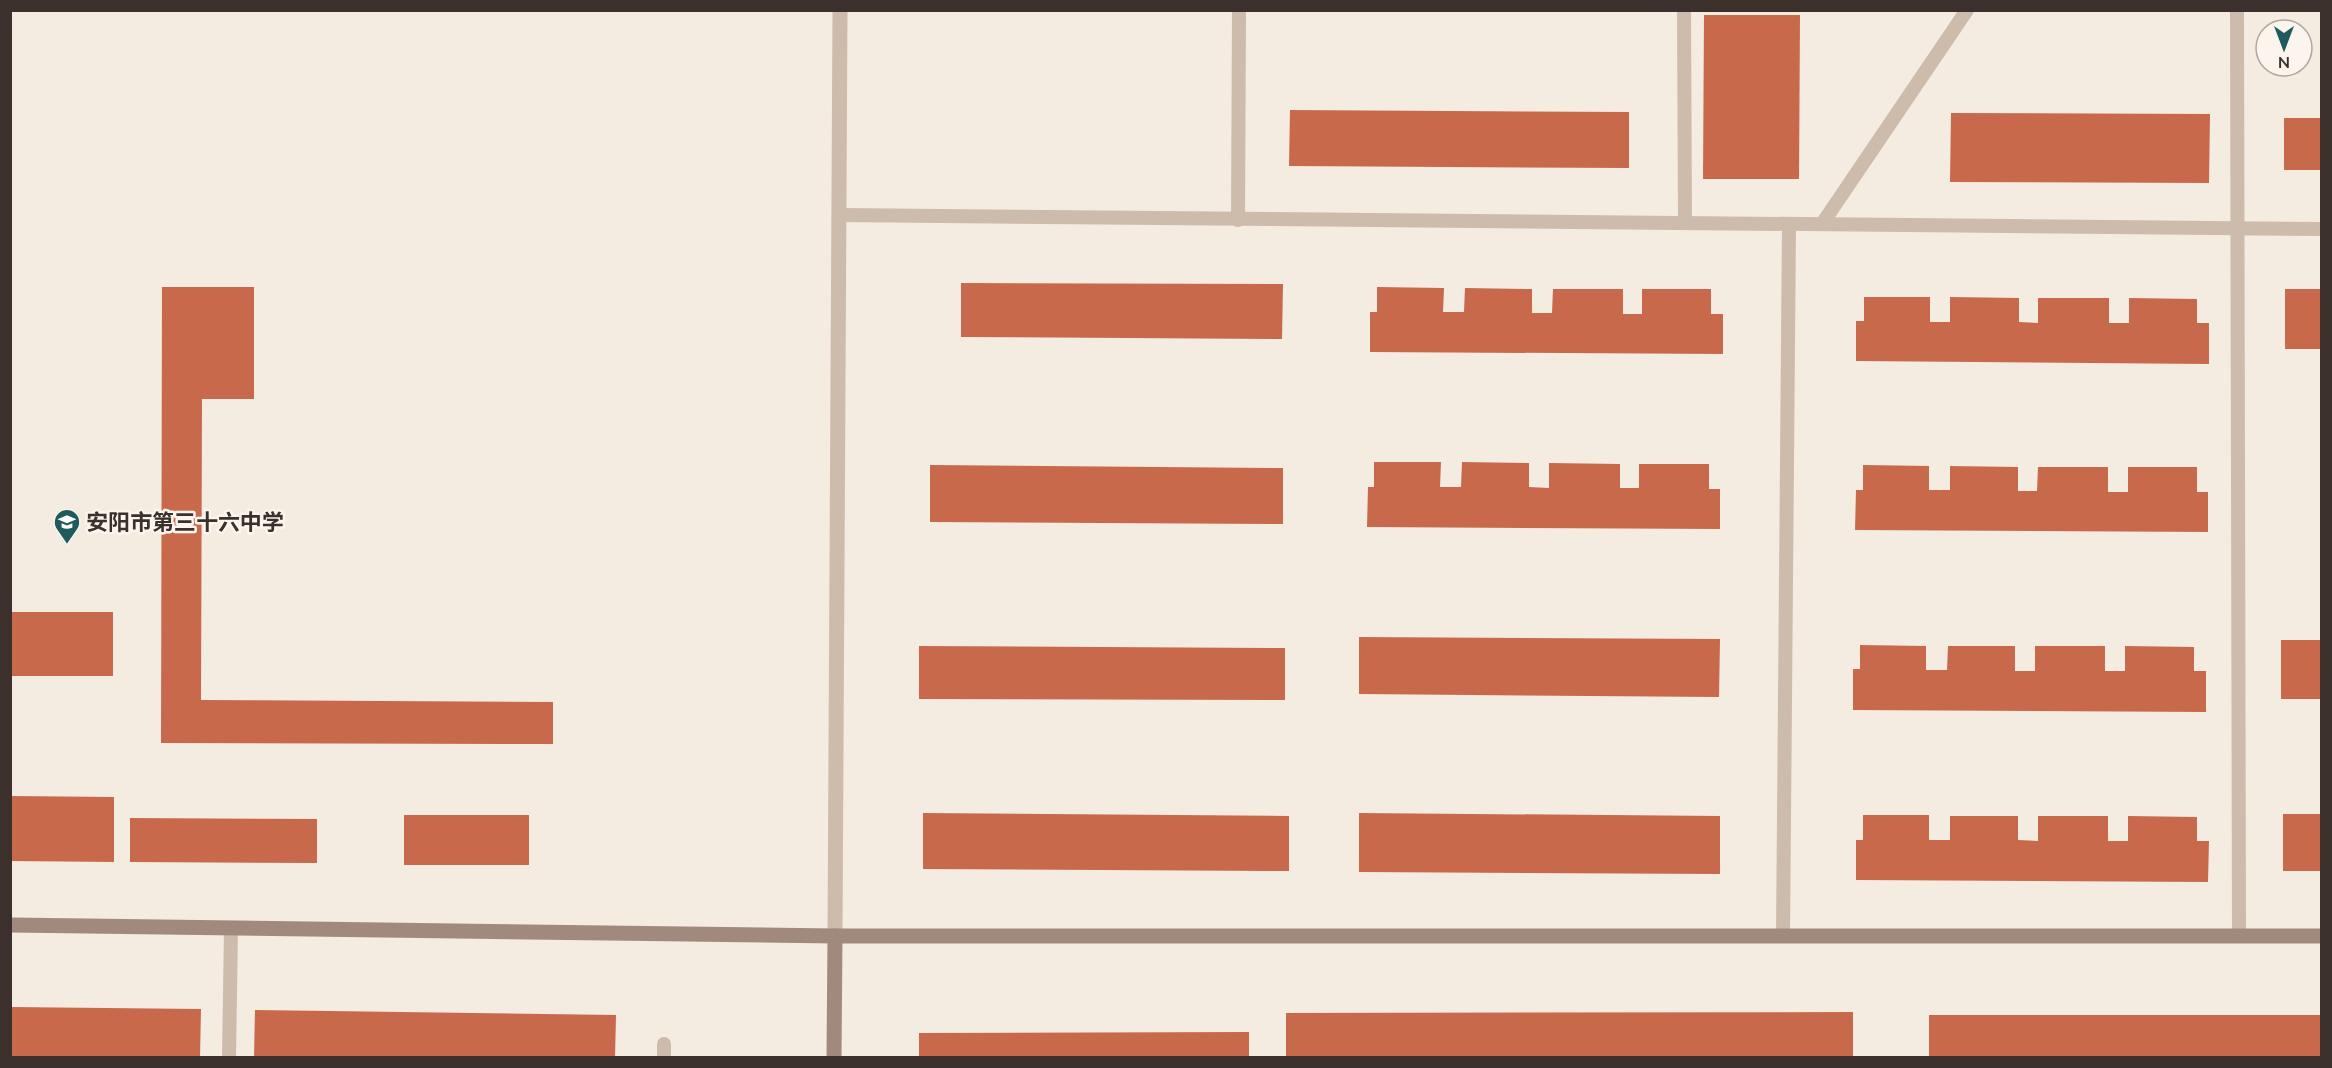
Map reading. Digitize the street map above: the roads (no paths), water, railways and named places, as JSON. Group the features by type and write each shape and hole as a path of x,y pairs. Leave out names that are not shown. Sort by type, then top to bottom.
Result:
{"street":[{"path":"834,1058 840,10"},
{"path":"10,925 835,936 2322,936"}],"lane":[{"path":"1238,220 1239,10"},
{"path":"1684,10 1685,223"},
{"path":"1821,224 1967,10"},
{"path":"2237,10 2239,936"},
{"path":"839,215 2322,229"},
{"path":"1783,936 1789,224"},
{"path":"229,1058 231,928"}],"place":[{"name":"安阳市第三十六中学","path":"67,545"}]}
